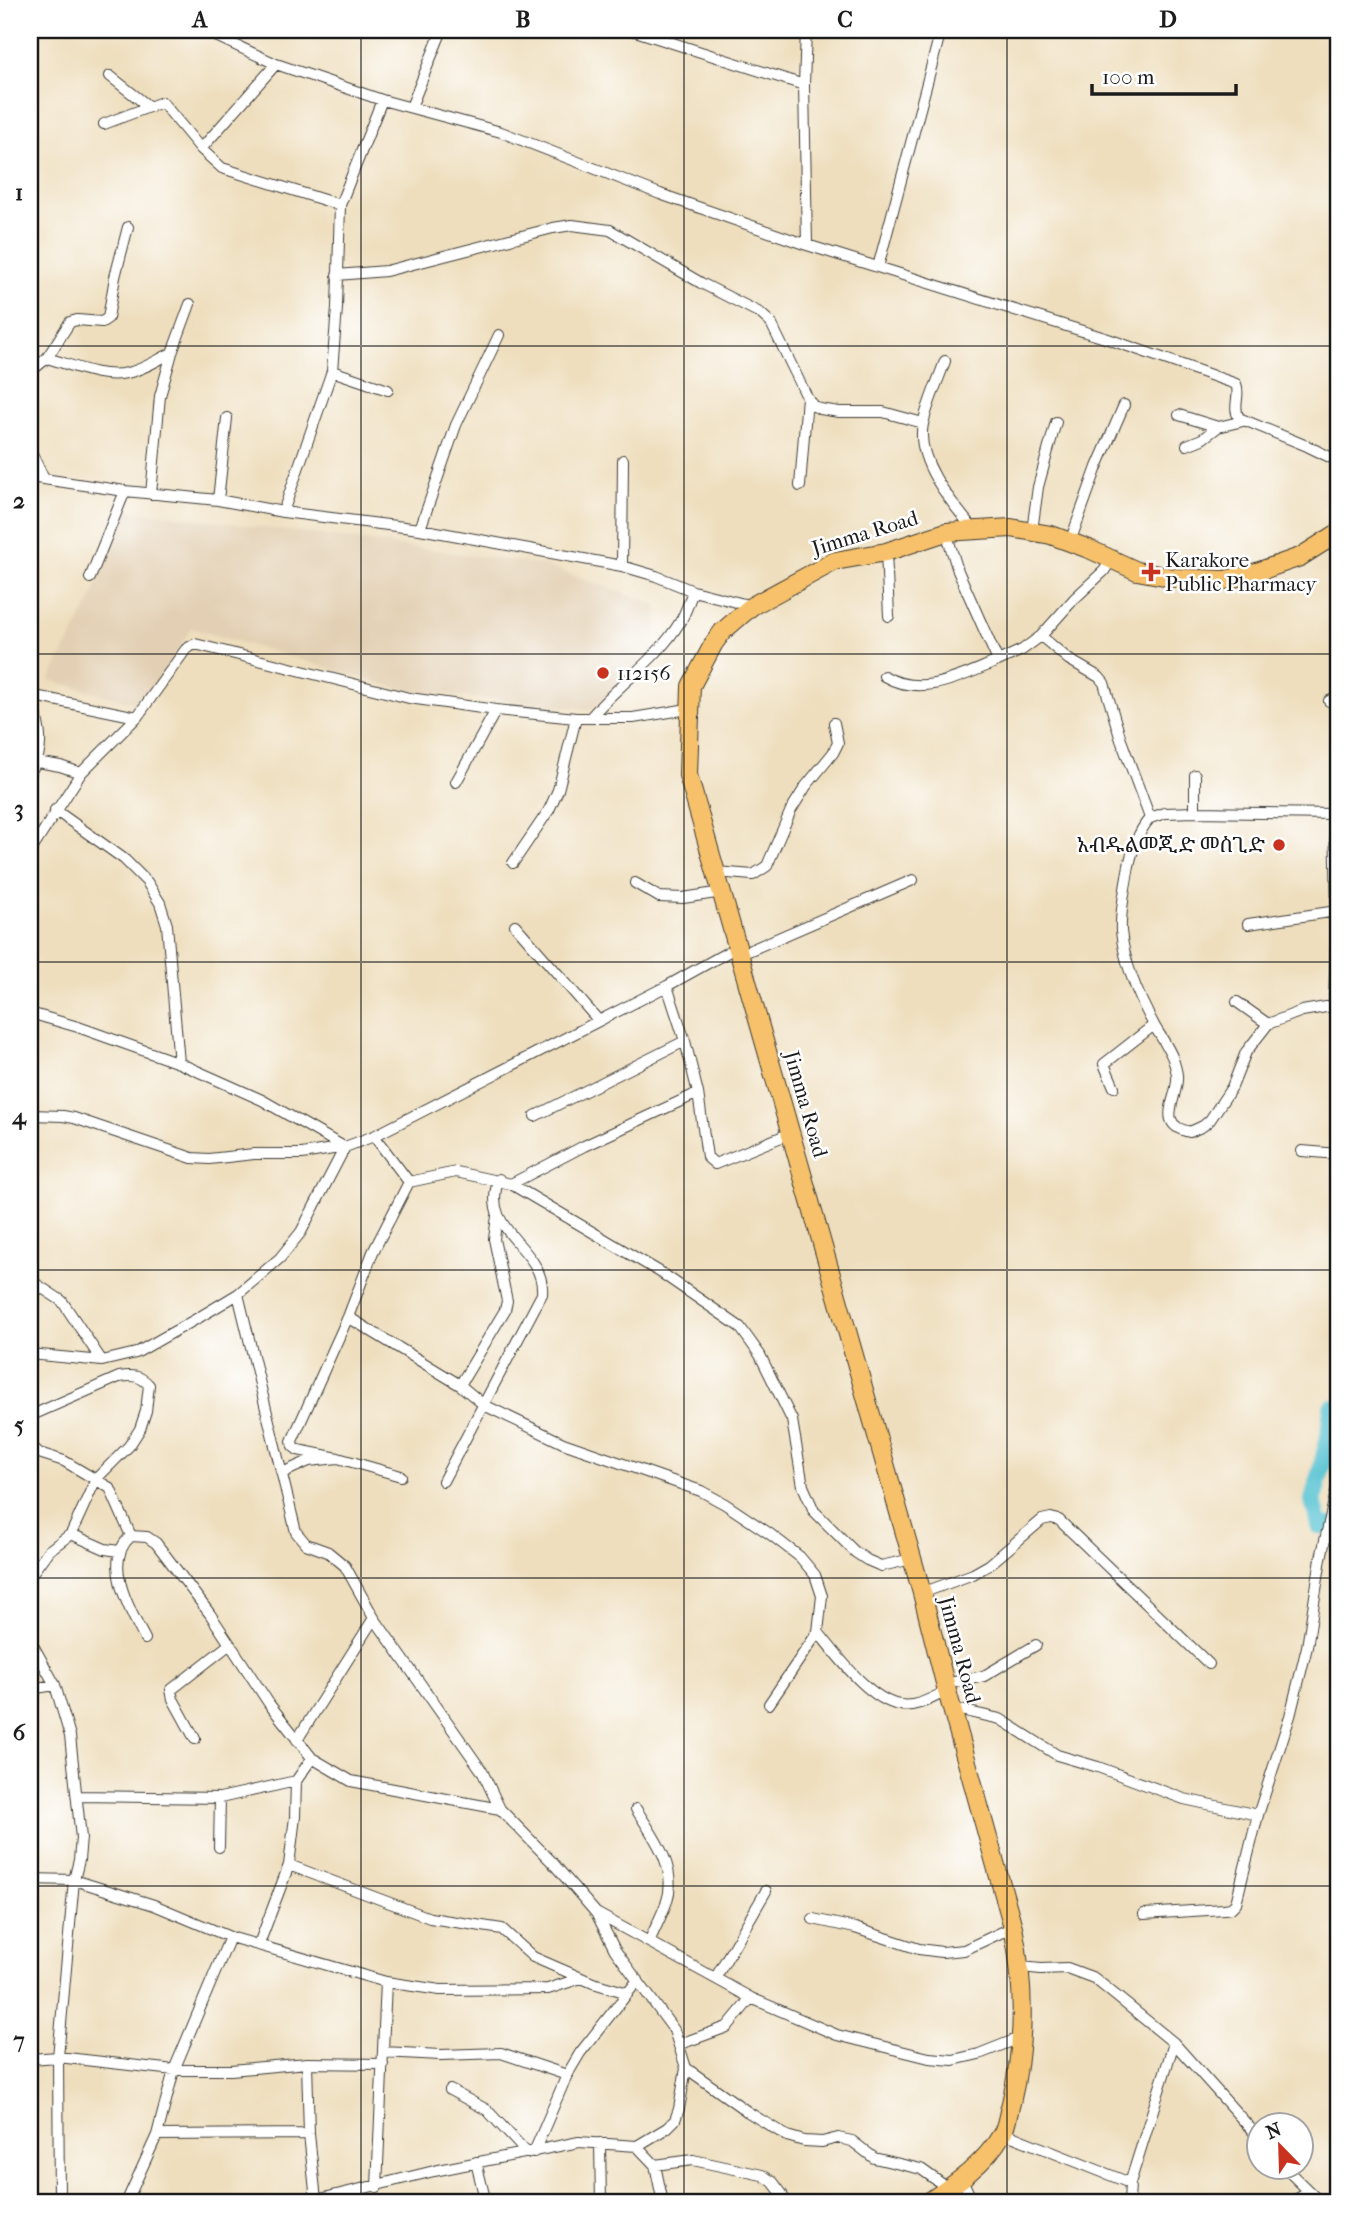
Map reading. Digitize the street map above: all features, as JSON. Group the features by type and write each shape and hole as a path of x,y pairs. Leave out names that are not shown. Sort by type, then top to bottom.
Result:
{"highway":[{"name":"Jimma Road","path":"928,2203 955,2184 985,2157 1004,2133 1016,2081 1022,2037 1021,1967 1013,1927 922,1593 688,775 688,709 691,685 697,670 723,631 752,606 835,561 886,552 946,532 1011,528 1032,531 1089,548 1137,571 1156,576 1225,580 1300,557 1337,539"}],"street":[{"path":"203,30 276,64 382,100 501,132 660,194 807,245 1108,339 1236,384 1236,414 1243,421 1338,461"},
{"path":"411,107 442,30"},
{"path":"632,30 804,85"},
{"path":"806,30 804,85 807,245"},
{"path":"878,267 941,30"},
{"path":"201,149 276,64"},
{"path":"110,76 148,106"},
{"path":"283,512 332,372 340,205 382,100"},
{"path":"104,124 162,102 201,149 222,168 340,205"},
{"path":"337,275 386,271 553,228 590,226 610,230 701,283 760,313 771,323 812,405 839,412 883,412 923,423"},
{"path":"30,372 47,358 70,322 102,322 108,318 128,227"},
{"path":"151,494 160,397 190,304"},
{"path":"421,529 456,425 499,335"},
{"path":"47,358 92,372 124,374 172,353"},
{"path":"945,361 923,423 923,448 941,488 975,531"},
{"path":"332,372 388,390"},
{"path":"800,486 807,397"},
{"path":"1070,542 1097,467 1124,405"},
{"path":"1179,415 1218,427"},
{"path":"218,500 227,418"},
{"path":"1187,445 1202,439 1218,427 1243,421"},
{"path":"1032,531 1038,486 1056,422"},
{"path":"30,450 44,479"},
{"path":"621,566 623,460"},
{"path":"30,477 421,529 621,566 693,591 752,606"},
{"path":"90,578 125,491"},
{"path":"946,532 958,571 998,661"},
{"path":"886,552 889,616"},
{"path":"884,677 903,685 928,686 952,680 1021,650 1041,636 1111,560"},
{"path":"590,718 671,636 682,620 693,591"},
{"path":"1041,636 1068,659 1099,677 1104,683 1121,740 1150,818"},
{"path":"30,852 81,772 137,717 186,649 195,644 409,698 496,710 576,718 644,718 688,709"},
{"path":"30,772 37,762 41,736 30,695 137,717"},
{"path":"456,782 496,710"},
{"path":"513,863 549,810 558,790 576,718"},
{"path":"716,872 753,875 767,866 791,810 838,743 834,723"},
{"path":"37,762 81,772"},
{"path":"1195,775 1195,812"},
{"path":"55,810 124,859 147,882 160,903 167,925 179,1063"},
{"path":"1195,812 1336,814 1336,1005 1302,1011 1268,1024 1245,1052 1232,1087 1210,1119 1190,1132 1179,1128 1170,1118 1177,1081 1176,1069 1172,1055 1154,1025 1127,963 1121,930 1128,870 1134,846 1150,818 1165,813 1195,812"},
{"path":"30,1115 74,1118 192,1158 302,1154 345,1147 374,1136 738,951 913,880"},
{"path":"635,883 659,897 683,898 722,892"},
{"path":"1248,924 1337,911"},
{"path":"515,925 598,1020"},
{"path":"667,986 698,1093 707,1157 715,1164 791,1133"},
{"path":"1237,1002 1268,1024"},
{"path":"30,1013 179,1063 262,1100 345,1147"},
{"path":"1114,1087 1104,1064 1154,1025"},
{"path":"535,1116 685,1041"},
{"path":"512,1184 584,1146 698,1093"},
{"path":"374,1136 409,1182"},
{"path":"30,1354 102,1361 136,1353 238,1294 280,1258 301,1233 345,1147"},
{"path":"1302,1151 1338,1154"},
{"path":"409,1182 456,1172 512,1184 660,1272 740,1327 760,1355 792,1420 803,1486 814,1511 855,1552 874,1563 881,1566 912,1559"},
{"path":"460,1385 508,1301 494,1239 497,1216 494,1198 499,1180"},
{"path":"401,1476 298,1450 292,1441 348,1317 373,1252 409,1182"},
{"path":"443,1481 542,1294 543,1284 536,1266 497,1216"},
{"path":"30,1280 62,1301 102,1361"},
{"path":"238,1294 300,1540 306,1545 336,1556 345,1566 374,1618 482,1771 500,1809 552,1862 596,1913 615,1950 674,2030 686,2068 675,2120 637,2146 579,2142 476,2162 304,2203"},
{"path":"348,1317 460,1385 484,1405 562,1443 701,1491 770,1534 800,1558 815,1575 822,1596 818,1632 769,1704"},
{"path":"30,1416 119,1377 132,1375 143,1379 149,1385 140,1429 129,1446 96,1479 71,1534 48,1550 30,1576"},
{"path":"30,1445 39,1453 64,1461 110,1488 131,1536"},
{"path":"282,1473 309,1461 338,1458"},
{"path":"1144,1914 1231,1908 1236,1903 1258,1815 1290,1716 1337,1486"},
{"path":"922,1593 973,1574 989,1565 1042,1520 1051,1518 1059,1520 1209,1664"},
{"path":"71,1534 105,1549 120,1551"},
{"path":"145,1639 122,1591 119,1572 120,1551 123,1543 131,1536 147,1537 156,1543 210,1614 270,1705 312,1758 351,1781 500,1809"},
{"path":"297,1740 374,1618"},
{"path":"818,1632 860,1680 879,1696 900,1705 920,1704 948,1695 1036,1645"},
{"path":"30,1640 55,1685 70,1736 78,1796 81,1849 74,1880 58,2057 59,2203"},
{"path":"195,1739 173,1699 171,1690 230,1644"},
{"path":"30,1689 55,1685"},
{"path":"948,1695 999,1719 1064,1758 1098,1767 1184,1799 1258,1815"},
{"path":"259,1944 289,1865 296,1781 312,1758"},
{"path":"78,1796 219,1798 296,1781"},
{"path":"219,1798 219,1847"},
{"path":"636,1809 663,1853 668,1875 668,1899 649,1942"},
{"path":"289,1865 430,1918 502,1929 533,1957 580,1978 628,1993"},
{"path":"30,1879 74,1880 154,1905 230,1937 386,1982 440,1990 548,1989 564,1986 580,1978"},
{"path":"716,1977 766,1891"},
{"path":"596,1913 751,1998 837,2035 929,2058 966,2058 1022,2037"},
{"path":"813,1919 855,1928 919,1949 942,1952 964,1950 1013,1927"},
{"path":"126,2203 157,2136 174,2070 230,1937"},
{"path":"1021,1967 1067,1968 1094,1978 1174,2043 1246,2125"},
{"path":"531,2152 580,2053 638,1980"},
{"path":"377,2187 386,1982"},
{"path":"680,2044 727,2027 751,1998"},
{"path":"1129,2203 1130,2183 1174,2043"},
{"path":"383,2052 441,2055 501,2053 567,2075"},
{"path":"30,2059 58,2057 174,2070 231,2070 307,2063 383,2064"},
{"path":"307,2063 309,2134 316,2200"},
{"path":"686,2068 787,2136 804,2141 822,2142 838,2138 852,2141 874,2158 921,2169 955,2184 973,2203"},
{"path":"450,2090 486,2110 531,2152"},
{"path":"1004,2133 1130,2183"},
{"path":"157,2136 309,2134"},
{"path":"600,2143 601,2203"},
{"path":"637,2146 655,2165 663,2203"},
{"path":"655,2165 693,2160 762,2175 773,2182 785,2203"},
{"path":"476,2162 486,2203"},
{"path":"1297,2180 1321,2203"},
{"path":"1290,2203 1309,2192"}],"shaded area":[{"path":"124,509 543,565 658,605 655,661 591,709 407,691 191,628 146,706 49,680 93,596"}],"waterway":[{"path":"1332,1408 1329,1438 1313,1500 1319,1525 1338,1527"}],"place":[{"name":"Karakore Public Pharmacy","path":"1151,572"},
{"name":"112156","path":"603,673"},
{"name":"አብዱልመጂድ መስጊድ","path":"1279,845"}]}
